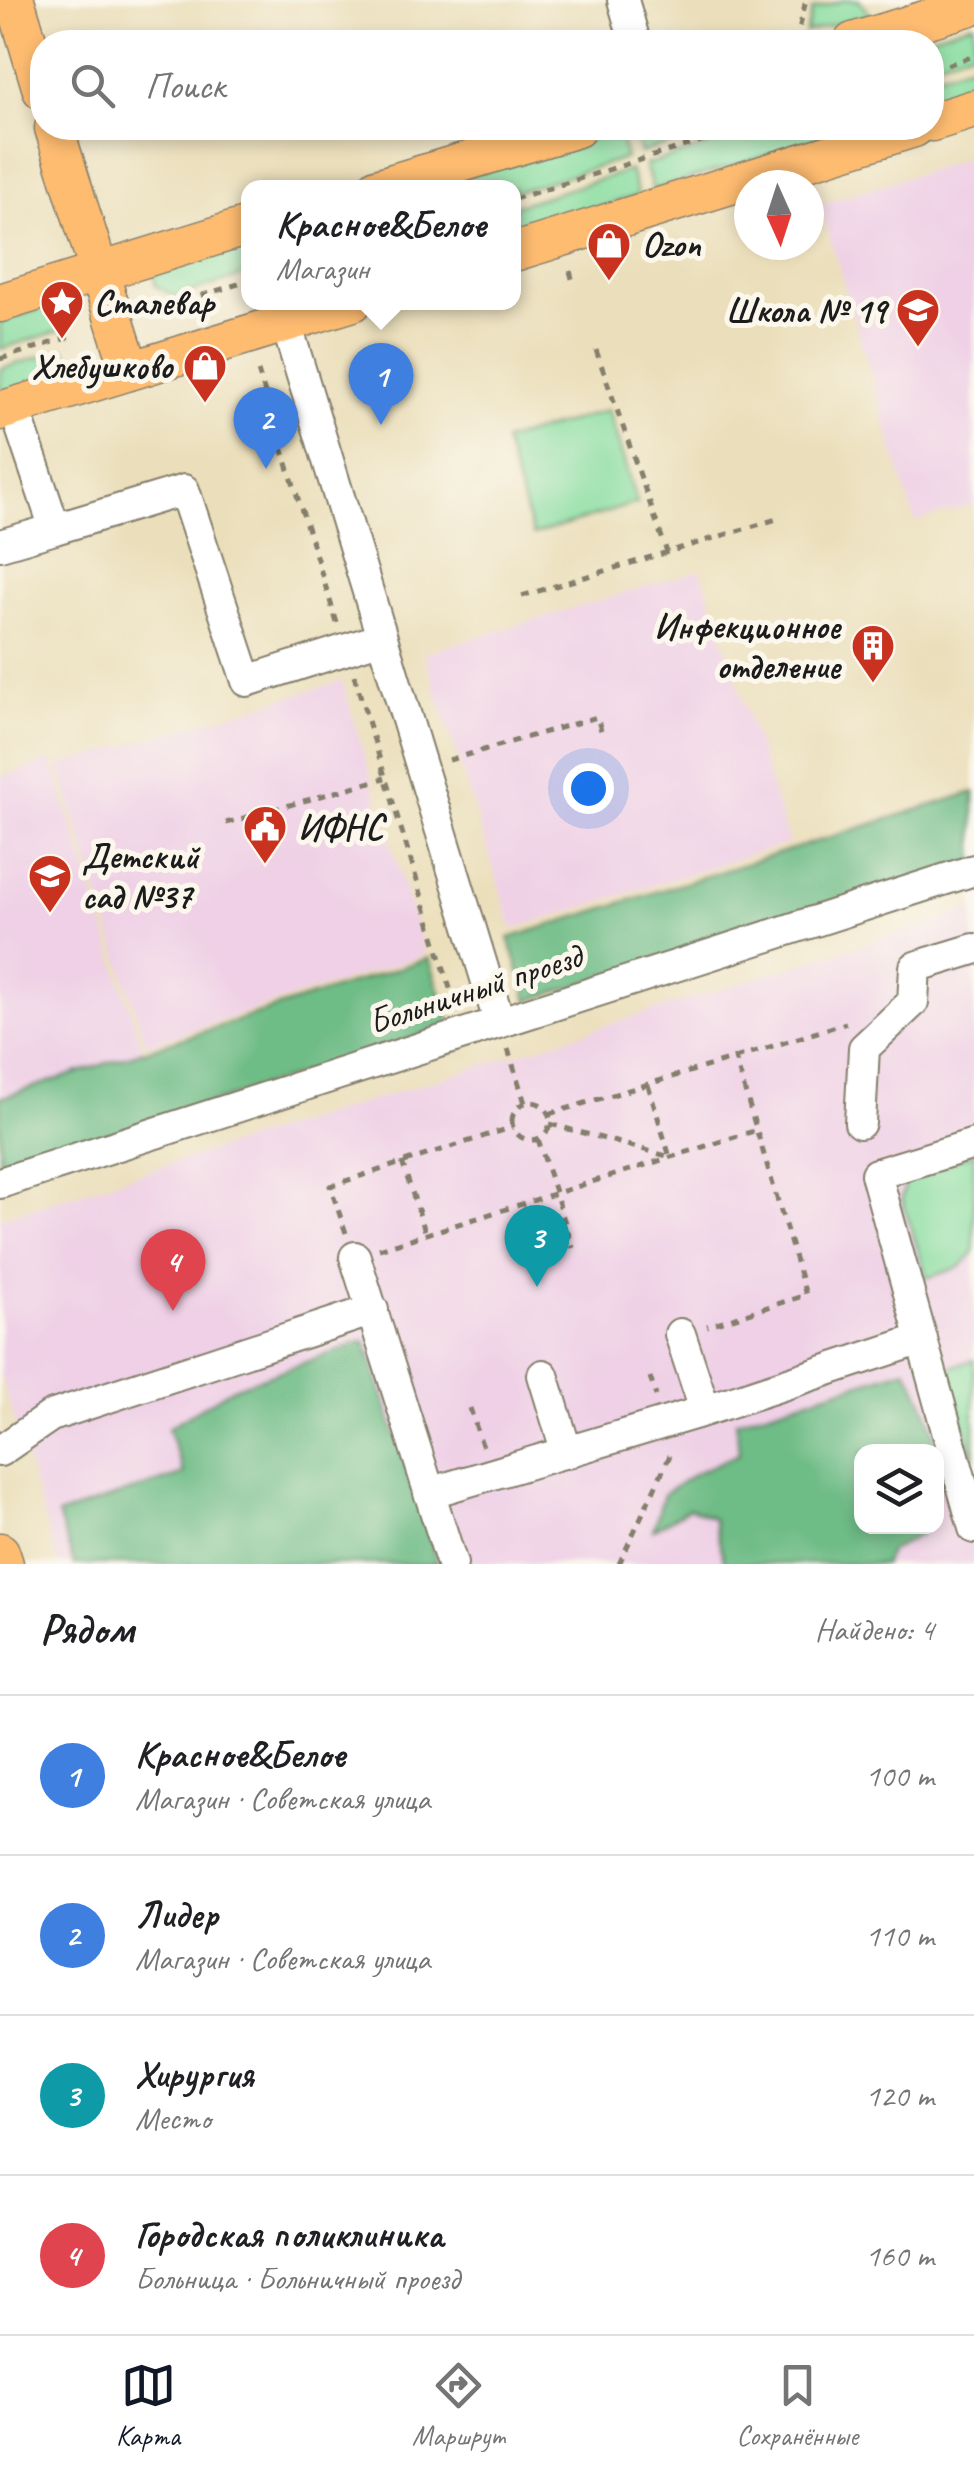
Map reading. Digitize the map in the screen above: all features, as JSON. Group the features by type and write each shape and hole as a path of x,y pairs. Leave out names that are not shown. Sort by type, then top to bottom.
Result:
{"main road":[{"path":"14,0 30,51"},
{"path":"892,30 974,5"},
{"path":"944,118 974,109"},
{"path":"58,140 130,370"},
{"path":"404,180 537,140"},
{"path":"521,250 875,140"},
{"path":"0,303 241,228"},
{"path":"7,409 327,310"},
{"path":"0,1552 4,1564"}],"street":[{"path":"623,0 632,30"},
{"path":"286,323 499,1021"},
{"path":"7,409 55,528"},
{"path":"0,544 184,490 247,681 382,638"},
{"name":"Больничный проезд","path":"0,1183 974,870"},
{"path":"974,949 915,967 913,1002 864,1048 863,1132 974,1528"},
{"path":"876,1174 974,1144"},
{"path":"354,1256 452,1564"},
{"path":"0,1451 51,1416 373,1310"},
{"path":"680,1334 699,1412"},
{"path":"429,1493 568,1453 922,1339"},
{"path":"542,1376 568,1453"}],"path":[{"path":"799,30 806,0"},
{"path":"944,66 974,56"},
{"path":"521,197 704,140"},
{"path":"570,271 573,282"},
{"path":"155,310 241,283"},
{"path":"0,359 70,337"},
{"path":"596,350 668,552"},
{"path":"258,372 464,1032"},
{"path":"522,596 777,519"},
{"path":"226,823 597,717 602,734"},
{"path":"549,1114 860,1019"},
{"path":"499,1021 525,1103"},
{"path":"680,1334 806,1296 734,1058"},
{"path":"648,1084 670,1157"},
{"path":"513,1127 515,1110 525,1103 541,1104 549,1114 550,1124 538,1139"},
{"path":"550,1124 670,1157"},
{"path":"513,1127 330,1186 354,1256 757,1130"},
{"path":"513,1127 526,1139 538,1139"},
{"path":"538,1139 573,1248"},
{"path":"402,1162 426,1234"},
{"path":"470,1408 492,1475"},
{"path":"619,1564 699,1412"}],"shaded area":[{"name":"Школа № 19","path":"974,156 974,504 915,522 824,217 824,203"},
{"path":"701,570 789,843 513,929 424,653"},
{"path":"342,681 425,955 146,1045 59,766"},
{"name":"Детский сад №37","path":"52,760 143,1051 0,1098 0,777"},
{"path":"974,909 974,1564 58,1564 0,1373 0,1218"}],"green space":[{"path":"844,0 859,0 870,14 807,30 812,10"},
{"path":"974,23 974,50 944,59 944,32"},
{"path":"974,63 974,90 944,99 944,72"},
{"path":"586,140 621,140 626,158 521,190 521,180 457,180"},
{"path":"636,140 683,140 640,153"},
{"path":"726,140 817,140 653,190 645,165"},
{"path":"630,170 638,195 521,232 521,204"},
{"path":"241,246 241,276 176,297 156,286 153,274"},
{"path":"52,305 60,331 0,349 0,322"},
{"path":"65,349 73,373 0,396 0,369"},
{"path":"608,410 637,503 533,535 504,441"},
{"path":"974,792 974,861 528,1001 509,938"},
{"path":"429,958 451,1025 0,1172 0,1098"},
{"path":"974,1153 974,1252 960,1267 927,1278 902,1200 906,1177"},
{"path":"365,1341 438,1564 74,1564 58,1515 184,1474 168,1428 233,1388"},
{"path":"974,1360 974,1459 948,1368"},
{"path":"906,1369 922,1398 936,1444 854,1444 854,1534 921,1534 889,1551 885,1564 725,1564 713,1518 690,1508 653,1530 664,1494 697,1472 739,1454 736,1421"}],"place":[{"name":"Ozon","path":"609,282"},
{"name":"Сталевар","path":"62,340"},
{"name":"Школа № 19","path":"918,348"},
{"name":"Хлебушково","path":"205,404"},
{"name":"Красное&Белое","path":"381,425"},
{"name":"Лидер","path":"266,469"},
{"name":"Инфекционное отделение","path":"873,684"},
{"name":"ИФНС","path":"265,865"},
{"name":"Детский сад №37","path":"50,914"},
{"name":"Хирургия","path":"537,1287"},
{"name":"Городская поликлиника","path":"173,1311"}]}
